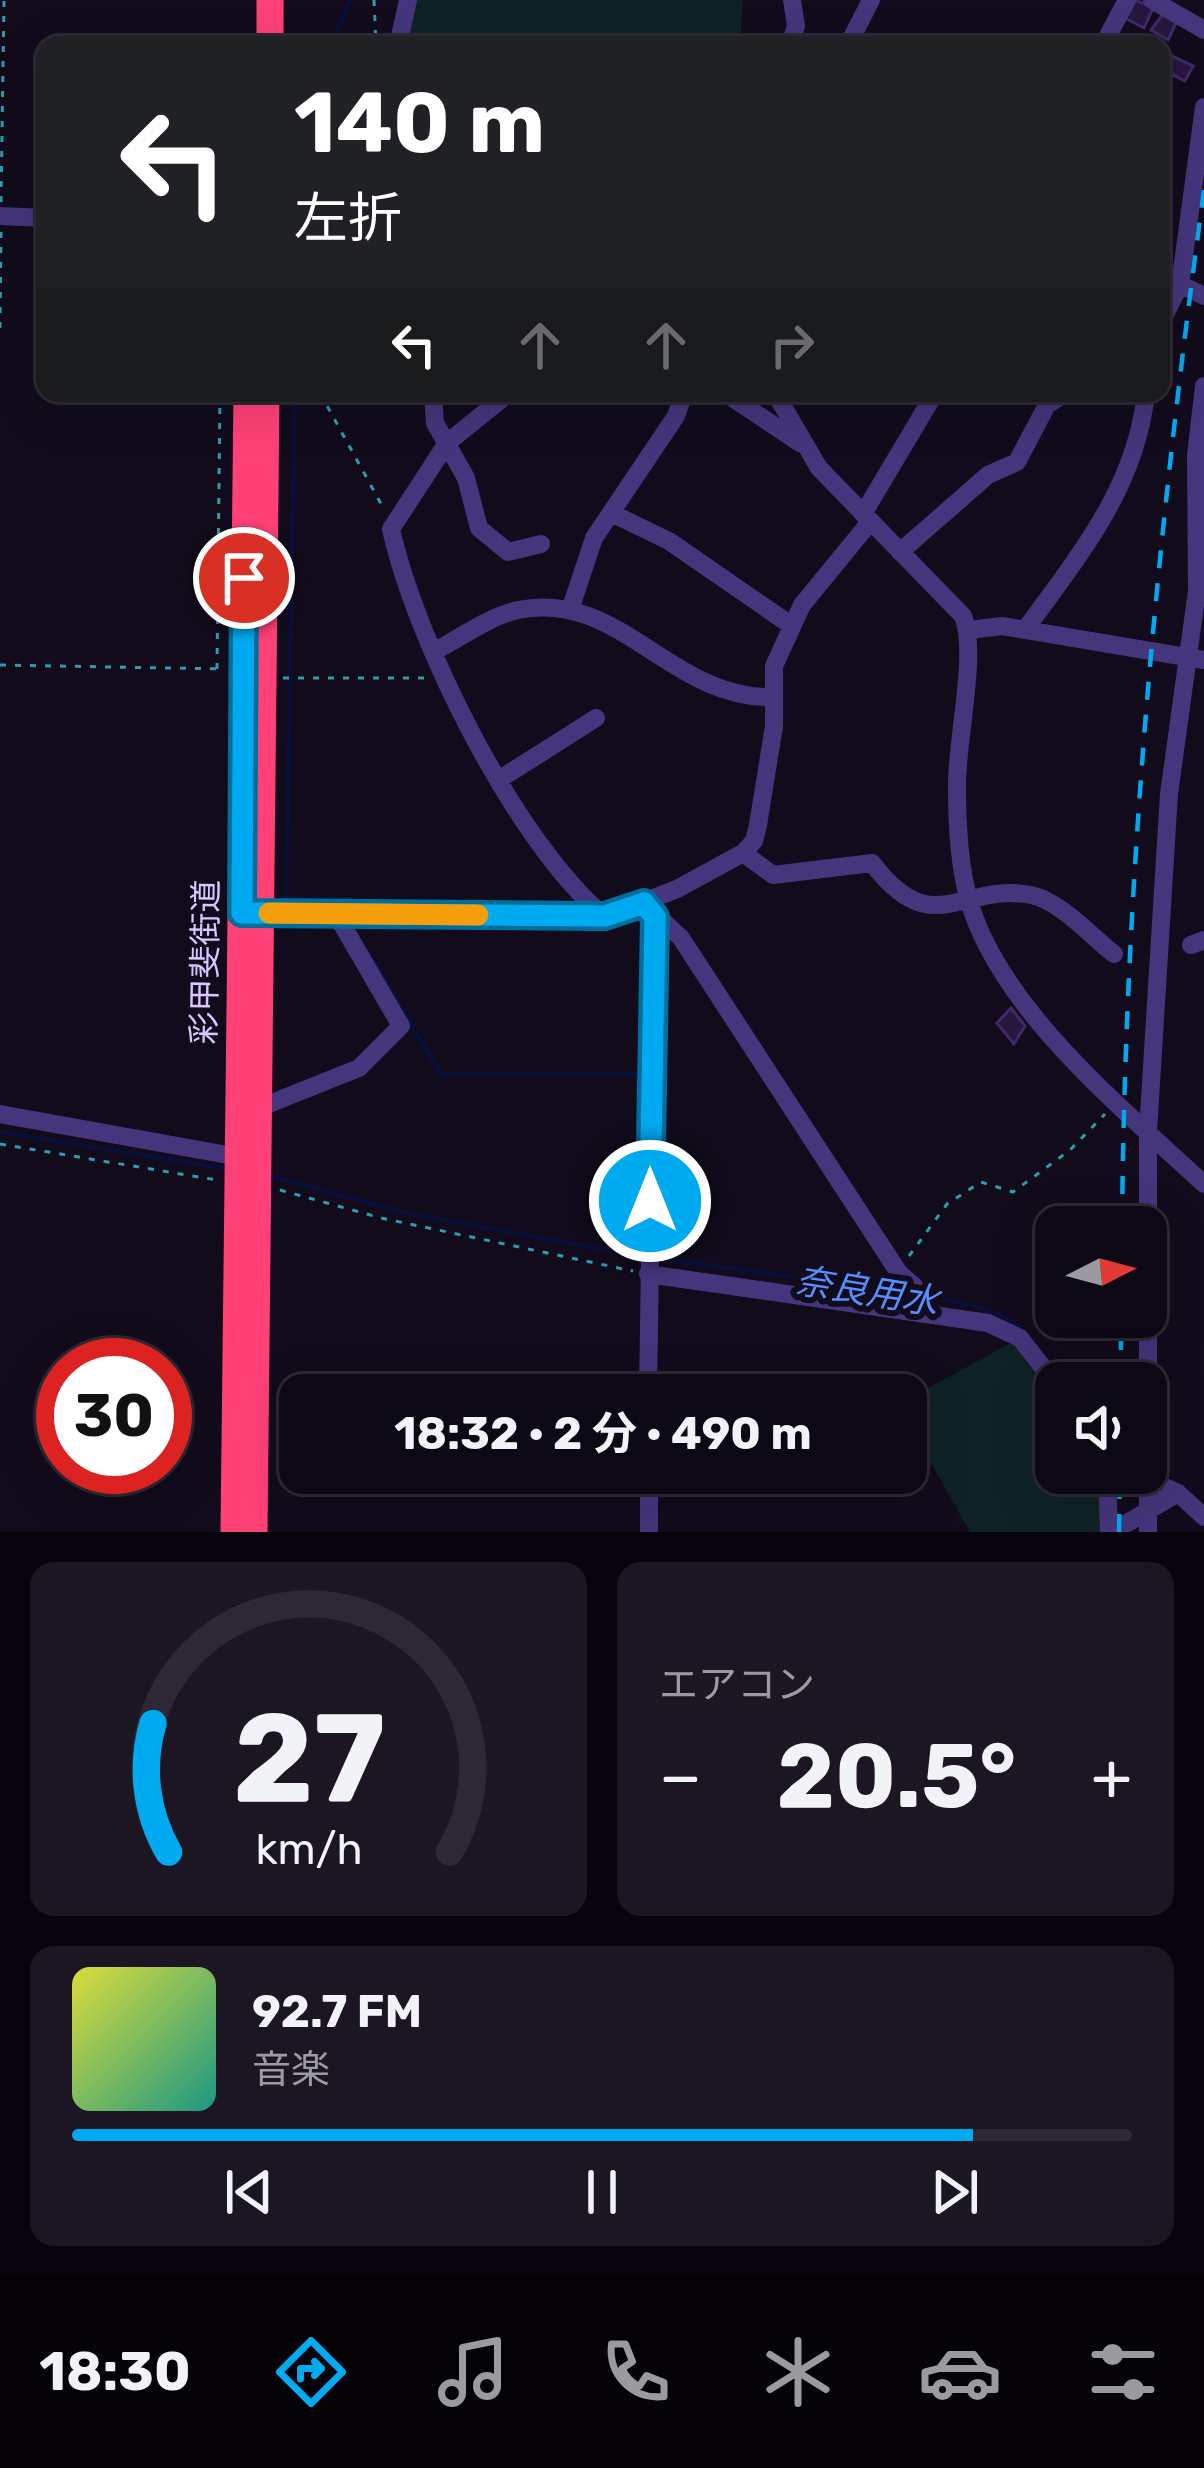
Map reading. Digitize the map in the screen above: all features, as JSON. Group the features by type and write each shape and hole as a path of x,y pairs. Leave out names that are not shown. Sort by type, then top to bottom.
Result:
{"highway":[{"path":"251,0 251,36"},
{"path":"270,0 270,36"},
{"name":"彩甲斐街道","path":"246,402 230,669 251,913 260,1108 247,1174 254,1532"},
{"name":"彩甲斐街道","path":"234,1532 266,402"}],"street":[{"path":"400,36 408,0"},
{"path":"792,0 793,36"},
{"path":"853,36 871,0"},
{"path":"1108,36 1127,0"},
{"path":"1152,0 1204,30"},
{"path":"1170,304 1180,284 1204,107"},
{"path":"1,216 36,218"},
{"path":"1170,279 1204,296"},
{"path":"1144,1362 1148,1130 1169,794 1197,658 1196,455 1204,386"},
{"path":"434,402 435,423 466,478 479,528 508,552 541,544"},
{"path":"498,402 447,442 391,530 445,679 500,779 576,893 605,916"},
{"path":"571,607 594,538 681,402"},
{"path":"738,402 803,446"},
{"path":"780,402 803,446 963,616 969,630 957,786 968,901 1019,996 1117,1102 1204,1184"},
{"path":"251,913 605,916 649,910 743,853 754,842 758,825 774,726 775,666 802,604 867,518 930,402"},
{"path":"900,552 988,475 1017,462 1051,402"},
{"path":"1024,630 1082,553 1126,479 1144,402"},
{"path":"611,513 669,541 792,626"},
{"path":"435,651 512,611 571,607 716,688 745,697 772,697"},
{"path":"969,630 1024,630 1197,658"},
{"path":"500,779 596,718"},
{"path":"743,853 773,875 872,863 907,899 951,906 1030,895 1050,903 1114,954"},
{"path":"648,1374 649,910"},
{"path":"649,910 681,938 910,1292"},
{"path":"260,1108 349,1074 400,1026 347,914"},
{"path":"0,1114 247,1174"},
{"path":"648,1274 910,1292 1001,1327 1020,1339 1038,1362"},
{"path":"1167,1488 1204,1517"},
{"path":"1108,1494 1111,1532 1148,1522 1178,1493"},
{"path":"649,1494 649,1532"}],"path":[{"path":"0,328 4,0"},
{"path":"374,0 376,36"},
{"path":"0,665 230,669 220,402"},
{"path":"325,402 378,490 391,530"},
{"path":"280,678 445,679"},
{"path":"910,1292 947,1204 981,1182 1013,1192 1070,1150 1117,1102"},
{"path":"0,1144 247,1174 648,1274"}],"green space":[{"path":"415,0 743,0 741,36 409,36"},
{"path":"1020,1338 1038,1362 1035,1494 1107,1494 1108,1532 970,1532 927,1456 927,1389"}],"building":[{"path":"1135,0 1153,8 1144,28 1125,18"},
{"path":"1163,14 1177,21 1170,36 1151,30"},
{"path":"1170,55 1193,66 1185,81 1170,74"},
{"path":"1011,1008 1025,1026 1014,1044 997,1023"}],"waterway":[{"path":"335,36 350,0"},
{"path":"295,402 286,898 351,899 352,907"},
{"path":"367,950 441,1074 638,1074 638,1256"},
{"path":"0,1132 229,1169"},
{"path":"270,1176 401,1212 640,1256"},
{"name":"奈良用水","path":"657,1258 907,1293"},
{"name":"奈良用水","path":"919,1295 990,1310 1024,1332"}],"railway":[{"path":"1122,1206 1129,967 1146,707 1204,190"},
{"path":"1121,1338 1121,1362"},
{"path":"1119,1532 1120,1494"}],"slow traffic":[{"path":"269,913 478,915"}],"route":[{"path":"244,578 242,913 605,916 644,903 655,917 650,1201"}]}
